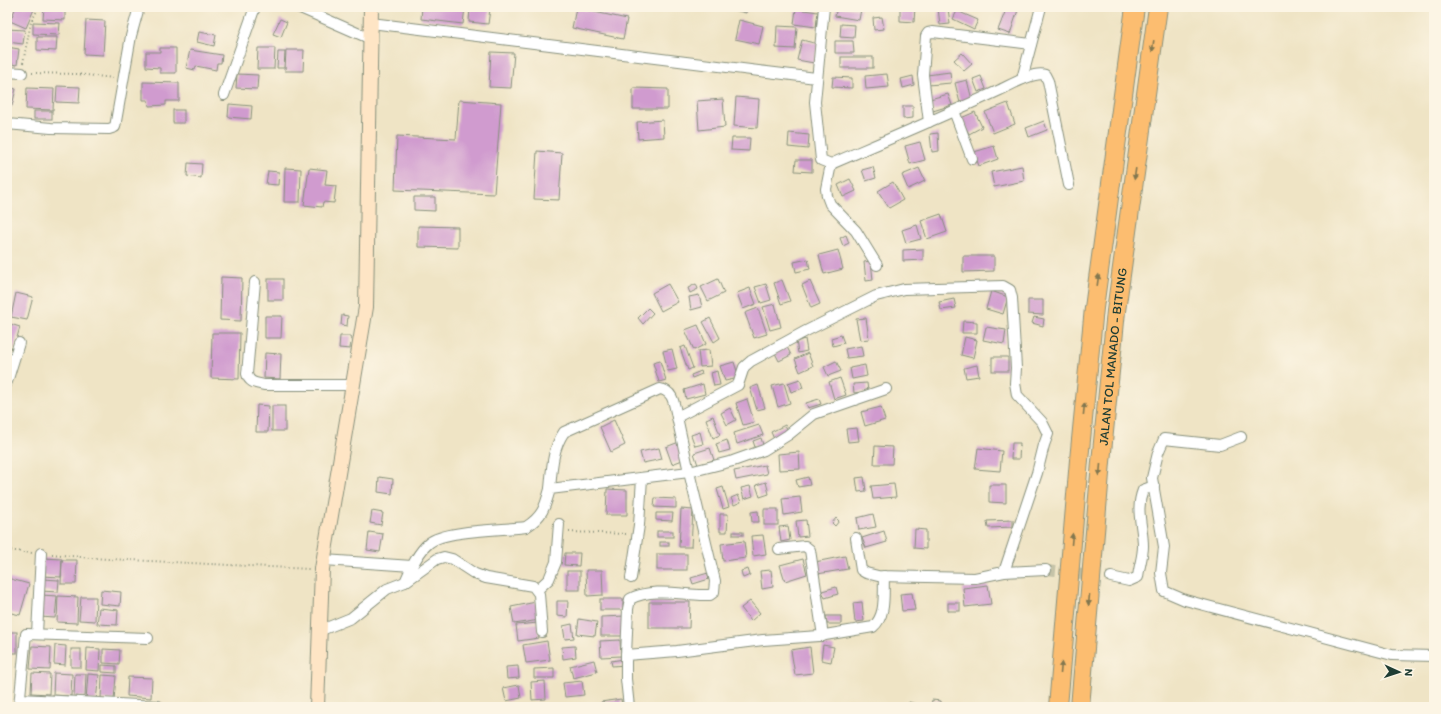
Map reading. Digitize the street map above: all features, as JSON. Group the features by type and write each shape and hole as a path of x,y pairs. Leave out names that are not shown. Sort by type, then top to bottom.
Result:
{"highway":[{"name":"JALAN TOL MANADO - BITUNG","path":"1058,707 1078,460 1094,308 1135,7"},
{"name":"JALAN TOL MANADO - BITUNG","path":"1080,707 1101,462 1116,311 1158,7"}],"street":[{"path":"7,124 72,128 109,129 115,127 131,36 139,7"},
{"path":"224,95 255,7"},
{"path":"298,7 371,39"},
{"path":"317,707 319,631 323,565 366,307 371,7"},
{"path":"824,7 816,78 815,102 818,150 821,160 831,164 954,111 1022,79 1041,74 1045,75 1048,81 1068,185"},
{"path":"1022,79 1041,7"},
{"path":"371,23 816,78"},
{"path":"929,122 923,75 926,36 928,33 933,32 1031,44"},
{"path":"7,72 22,73"},
{"path":"954,111 972,159"},
{"path":"831,164 826,189 830,204 856,231 877,265"},
{"path":"255,282 247,374 248,379 252,382 264,385 354,385"},
{"path":"677,417 738,385 744,367 751,361 806,331 876,296 904,289 1003,286 1010,290 1012,298 1016,368 1015,383 1017,396 1042,422 1048,434 1038,473 1004,572"},
{"path":"7,382 19,343"},
{"path":"405,582 412,566 430,542 445,534 526,527 538,520 545,506 550,489 552,456 564,432 660,389 666,390 670,393 677,417 715,581 714,592 701,595 648,593 630,599 628,609 626,655 626,679 629,707"},
{"path":"550,489 689,472 733,461 764,450 788,435 814,414 886,389"},
{"path":"1241,437 1220,445 1164,439 1158,453 1152,478 1164,547 1161,573 1164,591 1185,600 1392,655 1434,656"},
{"path":"631,578 638,535 642,478"},
{"path":"1112,577 1129,581 1138,577 1143,546 1138,515 1139,499 1143,490 1154,486"},
{"path":"537,590 550,579 556,562 559,528"},
{"path":"856,538 861,570 866,574 884,576 975,578 1004,572 1046,570"},
{"path":"779,548 805,546 810,550 823,636"},
{"path":"37,634 41,554"},
{"path":"319,631 351,618 387,589 405,582 437,558 444,557 452,558 475,574 503,582 533,586 537,590 542,632"},
{"path":"323,565 412,566"},
{"path":"626,655 677,652 763,640 823,636 873,627 878,623 883,611 884,576"},
{"path":"148,638 26,634 20,703 158,706"}],"path":[{"path":"39,7 31,22 22,73 76,74 123,79"},
{"path":"559,528 638,535"},
{"path":"7,550 90,558 323,565"}],"building":[{"path":"16,7 35,7 26,28 10,21"},
{"path":"44,7 65,7 65,20 43,19"},
{"path":"422,7 465,7 463,24 421,19"},
{"path":"470,7 490,9 488,24 469,22"},
{"path":"722,7 747,7 746,13"},
{"path":"837,7 861,9 859,20 835,16"},
{"path":"900,7 915,7 914,22 900,21"},
{"path":"1007,7 1019,7 1010,34 998,30"},
{"path":"7,8 11,9 7,19"},
{"path":"576,8 627,19 623,39 572,28"},
{"path":"938,8 948,8 950,24 940,25"},
{"path":"796,9 818,12 816,27 794,24"},
{"path":"957,11 978,20 974,29 953,19"},
{"path":"882,17 884,29 874,30 873,18"},
{"path":"280,19 287,22 281,37 273,34"},
{"path":"86,20 105,21 103,55 84,54"},
{"path":"739,20 763,26 759,44 735,39"},
{"path":"33,22 60,23 59,35 33,34"},
{"path":"841,24 855,25 854,38 840,37"},
{"path":"777,26 797,27 795,49 776,48"},
{"path":"7,29 25,30 23,44 7,42"},
{"path":"199,32 216,35 214,46 197,42"},
{"path":"37,37 57,37 56,51 37,50"},
{"path":"802,40 818,44 814,63 797,60"},
{"path":"835,41 853,41 854,53 835,53"},
{"path":"7,47 19,49 17,65 7,63"},
{"path":"160,48 176,48 176,73 160,73 160,68 146,67 146,52 160,52"},
{"path":"258,48 275,48 274,69 257,69"},
{"path":"190,50 222,55 221,63 217,63 216,70 196,66 195,70 186,68"},
{"path":"286,50 304,50 303,71 285,71"},
{"path":"278,52 285,52 284,68 277,68"},
{"path":"491,52 514,53 511,88 489,87"},
{"path":"962,53 972,64 964,71 954,60"},
{"path":"841,57 873,57 873,68 841,68"},
{"path":"950,72 951,83 928,85 927,75"},
{"path":"237,74 258,75 257,89 236,88"},
{"path":"887,74 889,87 866,89 865,76"},
{"path":"913,76 914,85 903,88 901,79"},
{"path":"981,76 986,89 978,92 973,79"},
{"path":"833,77 852,78 852,88 832,87"},
{"path":"967,80 972,100 960,103 955,83"},
{"path":"143,82 179,83 179,101 166,101 166,105 149,106 148,100 143,100"},
{"path":"57,86 80,87 79,103 56,102"},
{"path":"7,87 16,89 12,106 7,105"},
{"path":"27,88 54,89 53,110 26,109"},
{"path":"633,88 668,89 668,109 633,109"},
{"path":"948,94 952,105 933,111 930,99"},
{"path":"736,97 759,99 757,128 734,126"},
{"path":"723,99 725,127 699,130 697,101"},
{"path":"459,100 501,103 494,194 395,190 397,136 456,139"},
{"path":"1008,103 1015,124 993,133 985,112"},
{"path":"229,104 252,106 251,119 228,117"},
{"path":"903,106 913,106 913,118 903,119"},
{"path":"173,110 184,110 184,123 173,123"},
{"path":"34,111 52,111 52,119 34,119"},
{"path":"975,112 982,127 969,134 961,118"},
{"path":"663,120 664,137 638,139 637,122"},
{"path":"1044,121 1047,130 1029,137 1026,128"},
{"path":"789,133 809,135 808,149 788,147"},
{"path":"938,133 939,151 932,152 930,134"},
{"path":"732,138 750,138 749,151 731,150"},
{"path":"920,142 925,160 910,164 905,146"},
{"path":"994,146 998,159 979,166 974,152"},
{"path":"537,151 562,153 559,200 534,199"},
{"path":"796,160 812,160 812,172 795,171"},
{"path":"188,163 202,164 201,178 187,176"},
{"path":"1022,166 1024,181 994,187 991,172"},
{"path":"873,167 876,178 866,181 862,170"},
{"path":"285,168 301,169 300,202 284,202"},
{"path":"309,168 327,170 325,185 336,186 334,203 323,202 322,207 304,205"},
{"path":"919,168 925,181 908,189 902,175"},
{"path":"268,171 279,172 278,185 266,184"},
{"path":"850,179 856,191 843,197 838,185"},
{"path":"893,182 903,200 889,208 878,191"},
{"path":"414,197 435,197 435,211 414,210"},
{"path":"941,214 947,232 927,239 921,221"},
{"path":"917,225 921,239 906,243 902,230"},
{"path":"418,226 458,227 458,248 418,247"},
{"path":"846,235 849,243 843,246 840,238"},
{"path":"923,249 923,260 903,261 903,250"},
{"path":"838,250 843,269 824,274 819,255"},
{"path":"963,256 994,256 994,271 963,272"},
{"path":"808,259 810,269 796,272 794,262"},
{"path":"871,261 873,280 866,281 864,262"},
{"path":"221,277 242,278 241,321 220,320"},
{"path":"268,279 283,279 283,300 268,300"},
{"path":"718,279 724,293 708,301 701,287"},
{"path":"782,280 790,301 781,304 774,283"},
{"path":"810,281 820,304 811,308 802,285"},
{"path":"668,284 678,302 661,311 652,293"},
{"path":"696,284 698,289 690,293 688,288"},
{"path":"766,284 771,300 761,303 755,287"},
{"path":"750,288 756,304 743,309 737,293"},
{"path":"991,291 1008,297 1003,314 986,309"},
{"path":"16,293 33,297 27,320 11,317"},
{"path":"699,295 702,307 691,310 689,297"},
{"path":"954,299 956,308 941,310 939,302"},
{"path":"1028,300 1043,300 1043,315 1028,314"},
{"path":"775,304 781,327 770,330 763,307"},
{"path":"648,308 653,313 643,324 638,318"},
{"path":"758,308 767,334 754,338 745,313"},
{"path":"342,315 348,316 347,326 341,325"},
{"path":"265,316 282,316 281,338 265,338"},
{"path":"1034,317 1044,319 1043,326 1032,323"},
{"path":"710,318 720,338 714,342 703,322"},
{"path":"866,318 869,339 860,340 856,319"},
{"path":"963,321 977,322 977,333 962,333"},
{"path":"7,323 20,327 14,348 7,346"},
{"path":"698,325 706,344 694,350 685,330"},
{"path":"986,327 1006,330 1004,344 983,340"},
{"path":"212,333 240,333 239,379 211,378"},
{"path":"841,335 844,343 833,346 831,338"},
{"path":"340,336 351,336 350,349 339,348"},
{"path":"965,337 977,340 973,358 961,355"},
{"path":"805,339 807,351 798,353 796,341"},
{"path":"685,346 693,368 688,370 680,348"},
{"path":"861,346 863,356 847,358 845,349"},
{"path":"787,347 791,355 779,361 775,353"},
{"path":"672,349 677,369 668,371 663,351"},
{"path":"709,350 711,366 700,367 698,351"},
{"path":"265,353 281,354 280,379 264,378"},
{"path":"808,353 813,366 800,372 795,359"},
{"path":"992,357 1008,357 1008,371 992,371"},
{"path":"660,361 666,380 659,382 653,363"},
{"path":"836,361 841,371 828,376 824,367"},
{"path":"734,362 739,378 725,381 720,366"},
{"path":"865,365 867,376 852,379 850,368"},
{"path":"977,365 979,376 966,378 964,368"},
{"path":"701,371 702,374 692,378 691,375"},
{"path":"717,371 720,385 714,386 711,373"},
{"path":"840,378 846,395 834,399 829,382"},
{"path":"800,379 803,388 791,392 788,383"},
{"path":"784,383 790,403 778,407 772,386"},
{"path":"867,383 868,391 854,393 853,384"},
{"path":"703,384 705,394 686,399 684,390"},
{"path":"758,385 765,408 757,410 750,388"},
{"path":"747,399 754,422 743,425 736,403"},
{"path":"819,399 821,404 808,408 806,403"},
{"path":"257,405 269,406 268,432 256,432"},
{"path":"272,406 285,406 285,431 272,431"},
{"path":"881,407 885,420 865,426 861,412"},
{"path":"730,408 736,420 727,425 721,413"},
{"path":"713,416 720,435 713,438 706,419"},
{"path":"614,420 625,445 611,452 600,427"},
{"path":"759,425 763,435 737,444 734,433"},
{"path":"785,425 788,431 774,439 771,432"},
{"path":"857,428 859,441 848,442 846,429"},
{"path":"700,432 703,444 695,446 691,435"},
{"path":"761,438 764,448 756,450 753,441"},
{"path":"727,440 730,450 719,453 716,444"},
{"path":"679,442 685,459 672,464 666,447"},
{"path":"1012,443 1020,443 1019,459 1011,459"},
{"path":"875,446 893,447 892,464 874,464"},
{"path":"659,448 662,459 643,463 640,452"},
{"path":"710,448 714,460 698,465 694,453"},
{"path":"978,448 1002,451 1000,471 975,469"},
{"path":"799,452 800,469 779,470 778,454"},
{"path":"765,465 767,474 736,480 734,471"},
{"path":"379,477 393,479 392,494 378,492"},
{"path":"808,477 810,485 798,487 796,480"},
{"path":"864,477 866,491 858,492 856,478"},
{"path":"766,482 769,494 760,497 756,485"},
{"path":"894,484 896,497 873,499 871,486"},
{"path":"989,485 1006,485 1006,503 989,502"},
{"path":"750,486 753,496 744,499 741,488"},
{"path":"723,487 729,507 723,509 717,489"},
{"path":"607,489 627,490 627,515 606,515"},
{"path":"738,495 741,502 734,505 731,498"},
{"path":"800,497 802,512 784,515 782,499"},
{"path":"655,498 676,499 676,508 654,507"},
{"path":"681,509 693,510 691,547 679,547"},
{"path":"764,509 778,509 778,525 764,525"},
{"path":"372,511 383,513 381,525 370,523"},
{"path":"758,511 759,522 752,522 751,512"},
{"path":"656,513 673,513 672,521 656,520"},
{"path":"720,514 728,514 727,532 720,532"},
{"path":"873,514 876,527 859,530 857,518"},
{"path":"836,518 839,521 835,526 832,523"},
{"path":"806,520 808,536 798,537 796,521"},
{"path":"1013,520 1013,527 988,528 987,521"},
{"path":"788,526 790,540 781,542 779,527"},
{"path":"915,529 926,530 926,549 914,548"},
{"path":"657,531 673,531 673,537 657,537"},
{"path":"884,531 887,542 866,548 862,538"},
{"path":"369,532 383,534 380,552 367,550"},
{"path":"733,532 743,532 743,535 733,535"},
{"path":"763,535 766,554 753,556 751,536"},
{"path":"744,541 746,558 723,561 721,544"},
{"path":"660,542 669,542 669,546 660,546"},
{"path":"565,553 580,553 579,566 564,565"},
{"path":"657,554 687,554 687,570 657,570"},
{"path":"845,556 848,569 817,574 815,562"},
{"path":"43,558 62,559 61,577 42,576"},
{"path":"803,559 807,574 785,581 780,565"},
{"path":"62,560 77,560 76,584 61,584"},
{"path":"748,569 750,575 743,578 741,571"},
{"path":"586,570 602,570 603,595 587,596"},
{"path":"771,570 773,587 762,589 760,571"},
{"path":"567,571 580,571 580,590 567,590"},
{"path":"708,573 709,579 693,584 691,578"},
{"path":"7,578 29,584 20,615 7,612"},
{"path":"42,579 59,580 58,592 41,591"},
{"path":"988,585 991,604 965,607 963,588"},
{"path":"836,587 838,594 825,598 822,591"},
{"path":"101,590 121,592 120,606 100,604"},
{"path":"912,593 915,610 902,611 900,594"},
{"path":"41,595 57,596 55,618 40,617"},
{"path":"58,596 78,597 77,623 57,622"},
{"path":"81,597 96,597 95,621 79,620"},
{"path":"600,599 623,599 623,610 600,610"},
{"path":"557,601 568,601 567,617 557,616"},
{"path":"750,601 760,613 751,621 741,608"},
{"path":"536,602 540,620 514,624 511,607"},
{"path":"649,602 690,602 689,628 649,628"},
{"path":"862,602 864,621 855,622 853,603"},
{"path":"948,603 960,603 960,611 948,611"},
{"path":"99,608 118,610 117,625 97,624"},
{"path":"626,616 626,636 601,636 601,617"},
{"path":"826,616 841,616 841,624 827,624"},
{"path":"579,619 597,622 595,636 577,634"},
{"path":"538,623 539,638 518,641 516,625"},
{"path":"572,624 574,638 565,639 563,626"},
{"path":"7,632 17,632 17,653 7,653"},
{"path":"620,640 621,656 601,657 600,641"},
{"path":"547,641 550,660 526,663 523,645"},
{"path":"55,645 66,646 65,665 54,664"},
{"path":"823,645 834,647 831,662 821,660"},
{"path":"32,646 51,647 50,670 30,669"},
{"path":"575,646 576,657 563,659 562,647"},
{"path":"810,647 813,673 795,675 791,650"},
{"path":"87,648 100,649 99,671 86,670"},
{"path":"71,649 81,649 81,667 71,667"},
{"path":"103,649 120,650 119,664 103,663"},
{"path":"624,659 625,665 612,666 611,661"},
{"path":"594,660 597,672 573,678 570,666"},
{"path":"102,665 116,666 116,673 102,672"},
{"path":"518,666 519,678 507,679 506,667"},
{"path":"554,668 554,678 534,678 534,669"},
{"path":"32,673 50,674 49,694 31,693"},
{"path":"54,673 72,674 71,696 53,695"},
{"path":"75,674 86,674 85,697 74,696"},
{"path":"88,674 99,675 96,700 86,700"},
{"path":"102,675 116,676 114,700 101,699"},
{"path":"128,677 152,678 151,698 127,696"},
{"path":"545,681 546,699 532,700 531,682"},
{"path":"582,681 584,695 565,697 563,683"},
{"path":"519,685 521,698 506,701 503,688"},
{"path":"621,699 622,707 602,707 601,702"},
{"path":"932,700 941,701 941,707 931,707"},
{"path":"909,702 916,704 915,707 908,707"},
{"path":"564,705 588,705 587,707 564,707"}],"tunnel":[{"path":"1046,570 1111,577"}]}
